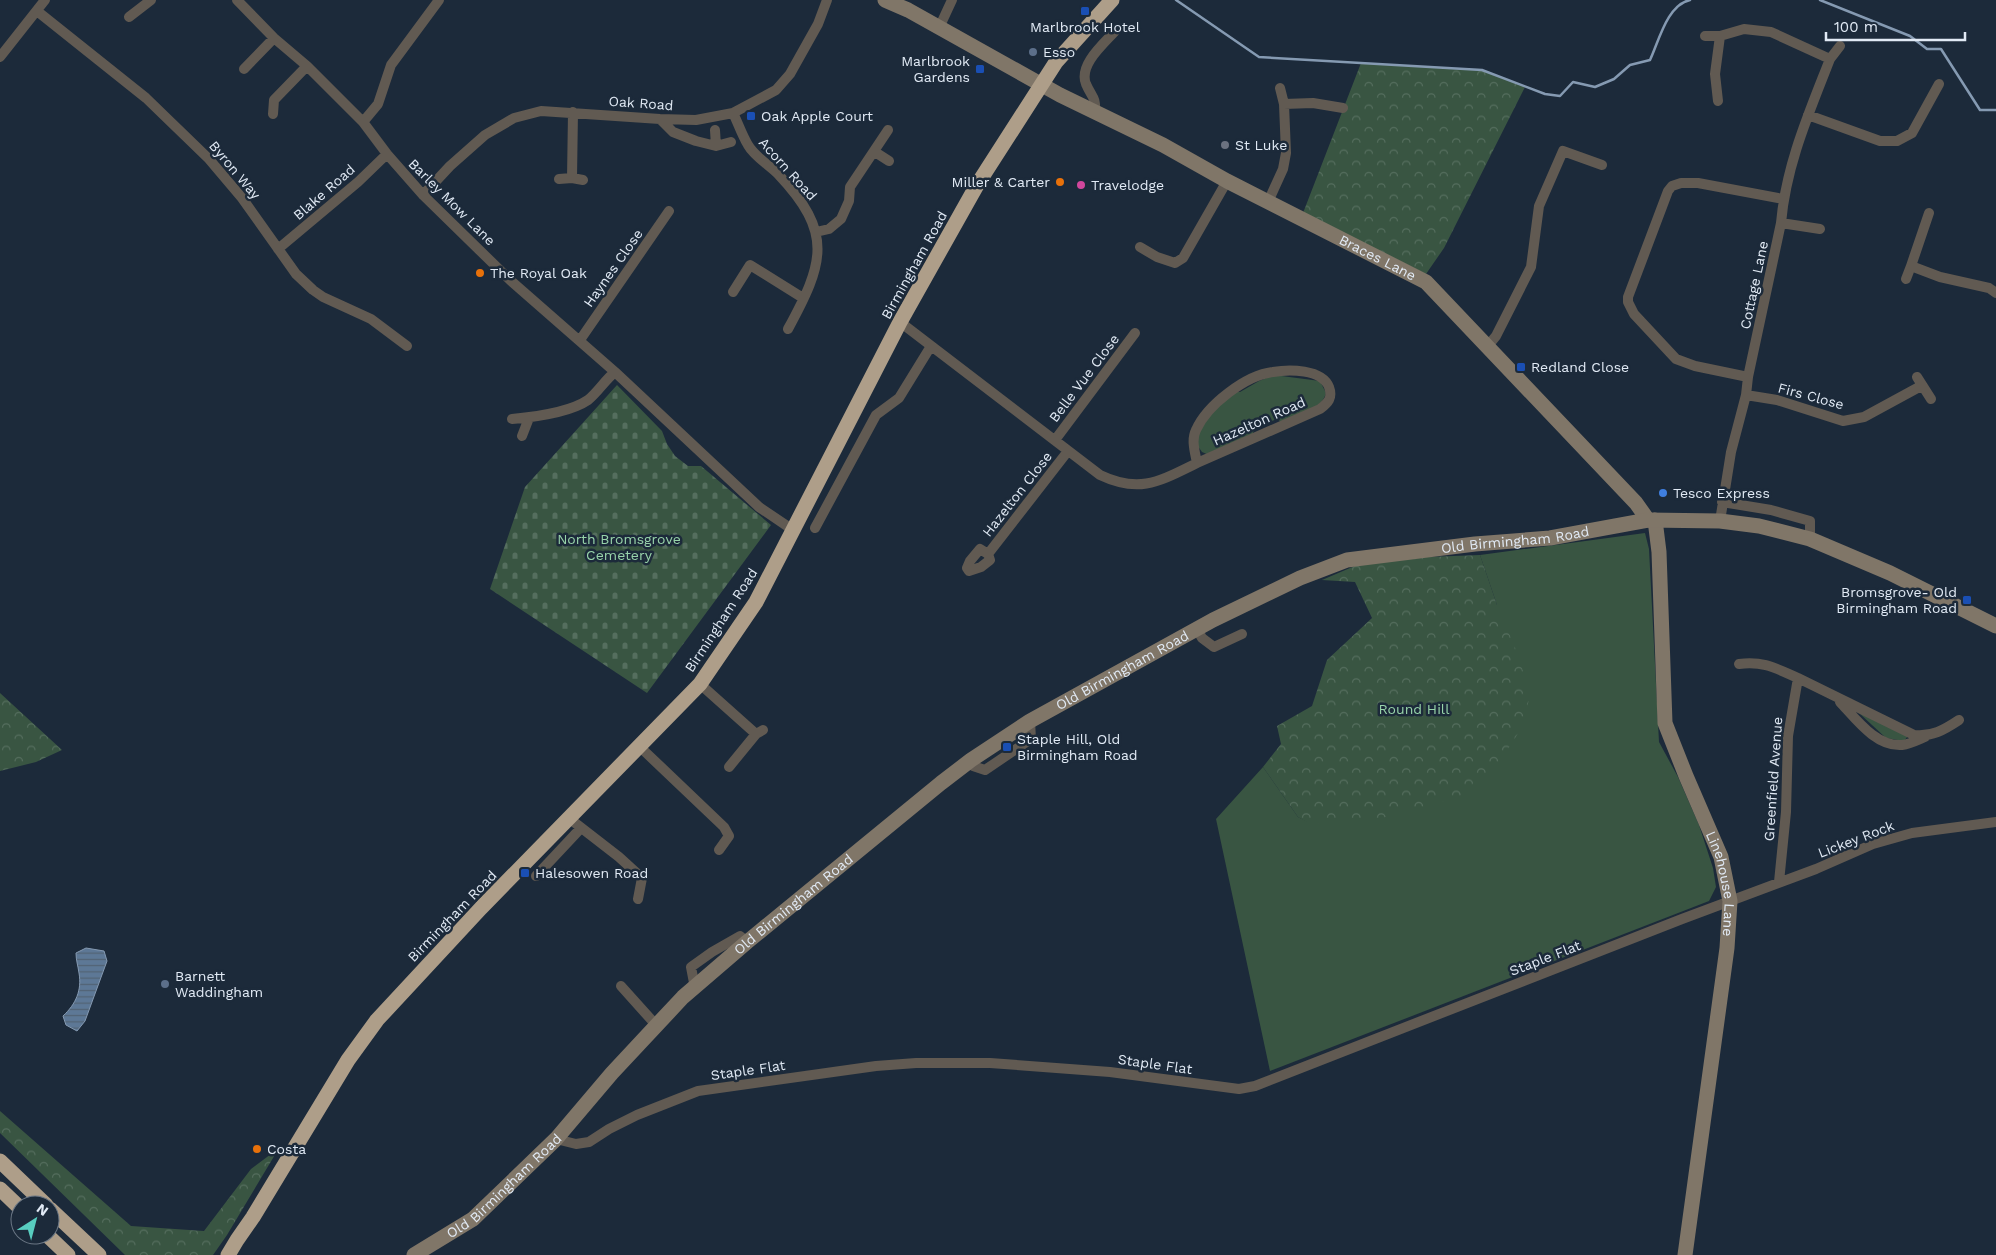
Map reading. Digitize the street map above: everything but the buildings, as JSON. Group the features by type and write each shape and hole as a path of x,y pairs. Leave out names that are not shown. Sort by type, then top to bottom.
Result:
{"highway":[{"name":"Birmingham Road","path":"228,1255 348,1060 377,1020 481,908 576,823 639,746 700,684 756,602 900,322 977,185 1056,62 1112,0"},
{"path":"0,1162 35,1195"},
{"path":"0,1189 10,1198"},
{"name":"Birmingham Road","path":"239,1255 253,1217"},
{"path":"60,1219 98,1255"},
{"path":"58,1245 68,1255"}],"main road":[{"name":"Braces Lane","path":"884,0 908,10 1095,113 1163,146 1227,181 1426,282 1652,520"},
{"name":"Old Birmingham Road","path":"414,1255 473,1219 556,1139 656,1025 695,988 747,942 933,789 971,760 1030,721 1197,629 1300,578 1347,560 1475,544 1550,538 1652,520 1720,521 1759,526 1810,539 1890,574 1996,626"},
{"name":"Linehouse Lane","path":"1652,520 1659,552 1666,723 1686,776 1722,857 1730,901 1727,948 1685,1255"}],"street":[{"path":"0,57 45,0"},
{"name":"Barley Mow Lane","path":"237,0 274,38 307,66 363,122 387,154 423,195 510,280 616,372 759,507 793,530"},
{"path":"363,122 378,104 392,65 439,0"},
{"name":"Oak Road","path":"423,195 450,166 494,128 514,118 541,111 696,120 734,113 776,90 790,74 818,24 827,0"},
{"path":"939,28 952,0"},
{"path":"130,17 148,1"},
{"name":"Byron Way","path":"37,11 146,98 203,153 242,198 296,274 313,290 323,297 370,319 407,346"},
{"path":"1095,113 1096,101 1085,83 1085,71 1090,61 1117,29"},
{"path":"1705,36 1720,36 1744,29 1771,32 1830,59"},
{"path":"1718,101 1715,74 1720,36"},
{"path":"244,69 274,38"},
{"name":"Cottage Lane","path":"1720,521 1731,452 1746,395 1748,377 1781,223 1783,199 1793,158 1830,59 1840,46"},
{"path":"273,114 274,100 307,66"},
{"path":"1808,115 1880,141 1897,141 1912,133 1939,84"},
{"path":"1268,202 1283,169 1286,153 1284,104 1280,88"},
{"path":"1284,104 1313,103 1343,108"},
{"path":"572,178 573,112"},
{"name":"Acorn Road","path":"734,113 748,146 778,174 801,200 808,211 816,232 818,253 812,280 788,329"},
{"path":"660,119 674,132 716,146 731,142"},
{"path":"714,130 716,146"},
{"path":"816,232 829,229 841,219 849,201 850,187 888,130"},
{"path":"1487,347 1496,336 1531,267 1539,206 1563,150 1602,165"},
{"path":"875,152 889,162"},
{"name":"Blake Road","path":"278,249 358,182 387,154"},
{"path":"559,179 572,178 583,180"},
{"path":"1140,247 1167,261 1175,263 1180,261 1227,181"},
{"path":"1748,377 1695,366 1676,359 1634,314 1628,302 1628,297 1668,191 1672,186 1681,183 1698,183 1783,199"},
{"name":"Haynes Close","path":"580,340 669,211"},
{"path":"1906,279 1921,223 1929,214"},
{"path":"1781,223 1820,230"},
{"path":"733,292 750,265 803,298"},
{"path":"1911,266 1940,277 1988,288 1996,293"},
{"name":"Hazelton Road","path":"900,322 1100,475 1114,482 1129,485 1163,480 1320,409 1331,398 1328,384 1319,376 1298,371 1272,372 1247,381 1220,398 1195,430 1193,444 1197,463"},
{"name":"Belle Vue Close","path":"1055,440 1135,333"},
{"path":"815,528 876,416 899,398 931,346"},
{"path":"512,419 560,412 588,400 616,372"},
{"name":"Firs Close","path":"1746,395 1777,400 1843,421 1864,417 1919,381 1931,399"},
{"path":"522,436 529,418"},
{"name":"Hazelton Close","path":"988,554 1068,451"},
{"path":"1722,502 1771,510 1810,521 1810,539"},
{"path":"1197,629 1202,638 1214,647 1242,634"},
{"path":"1739,664 1755,662 1768,665 1914,735 1926,736"},
{"name":"Greenfield Avenue","path":"1778,882 1786,812 1788,736 1798,678"},
{"path":"700,684 759,732 729,767"},
{"path":"1834,695 1870,732 1889,745 1904,745 1944,730 1959,720"},
{"path":"639,746 724,826 729,836 719,850"},
{"name":"Lickey Rock","path":"1730,901 1873,844 1912,832 1978,826 1996,822"},
{"path":"536,876 576,823 642,878 638,899"},
{"name":"Staple Flat","path":"556,1139 576,1144 589,1142 609,1129 698,1091 876,1066 916,1063 990,1063 1110,1072 1239,1089 1255,1086 1730,901"},
{"path":"621,986 656,1025"}],"green space":[{"path":"1361,63 1482,70 1525,87 1444,248 1426,274 1303,213"},
{"path":"1274,375 1320,381 1326,393 1324,399 1308,411 1281,422 1277,419 1255,428 1252,435 1209,455 1202,452 1197,445 1200,427 1221,402 1235,392 1240,392"},
{"name":"North Bromsgrove Cemetery","path":"617,385 662,431 667,444 675,456 688,466 701,466 771,525 647,693 490,589 525,487"},
{"path":"1645,533 1649,549 1659,742 1678,777 1699,825 1713,868 1716,887 1709,901 1270,1071 1216,819 1263,767 1298,817 1310,823 1320,821 1497,605 1480,555"},
{"name":"Round Hill","path":"1480,555 1497,605 1519,657 1530,697 1519,732 1499,763 1459,797 1382,818 1310,824 1298,817 1263,767 1281,744 1277,726 1312,706 1327,660 1372,618 1355,582 1322,580 1357,565 1401,558"},
{"path":"0,693 62,750 36,762 0,771"},
{"path":"1858,712 1908,736 1904,741 1886,738"},
{"path":"0,1111 131,1226 204,1231 251,1169 279,1148 213,1255 125,1255 0,1133"}],"water":[{"path":"86,948 104,951 107,961 85,1021 77,1031 66,1025 63,1016 75,1002 79,991 80,979 76,953"}],"waterway":[{"path":"1176,0 1259,57 1482,70 1545,94 1560,96 1573,82 1595,87 1614,79 1630,65 1650,60 1670,16 1682,3 1690,0"},
{"path":"1820,0 1910,36 1927,49 1941,49 1980,110 1996,110"}],"place":[{"name":"Marlbrook Hotel","path":"1085,11"},
{"name":"Esso","path":"1033,52"},
{"name":"Marlbrook Gardens","path":"980,69"},
{"name":"Oak Apple Court","path":"751,116"},
{"name":"St Luke","path":"1225,145"},
{"name":"Miller & Carter","path":"1060,182"},
{"name":"Travelodge","path":"1081,185"},
{"name":"The Royal Oak","path":"480,273"},
{"name":"Redland Close","path":"1521,367"},
{"name":"Tesco Express","path":"1663,493"},
{"name":"Bromsgrove- Old Birmingham Road","path":"1967,600"},
{"name":"Staple Hill, Old Birmingham Road","path":"1007,747"},
{"name":"Halesowen Road","path":"525,873"},
{"name":"Barnett Waddingham","path":"165,984"},
{"name":"Costa","path":"257,1149"}]}
